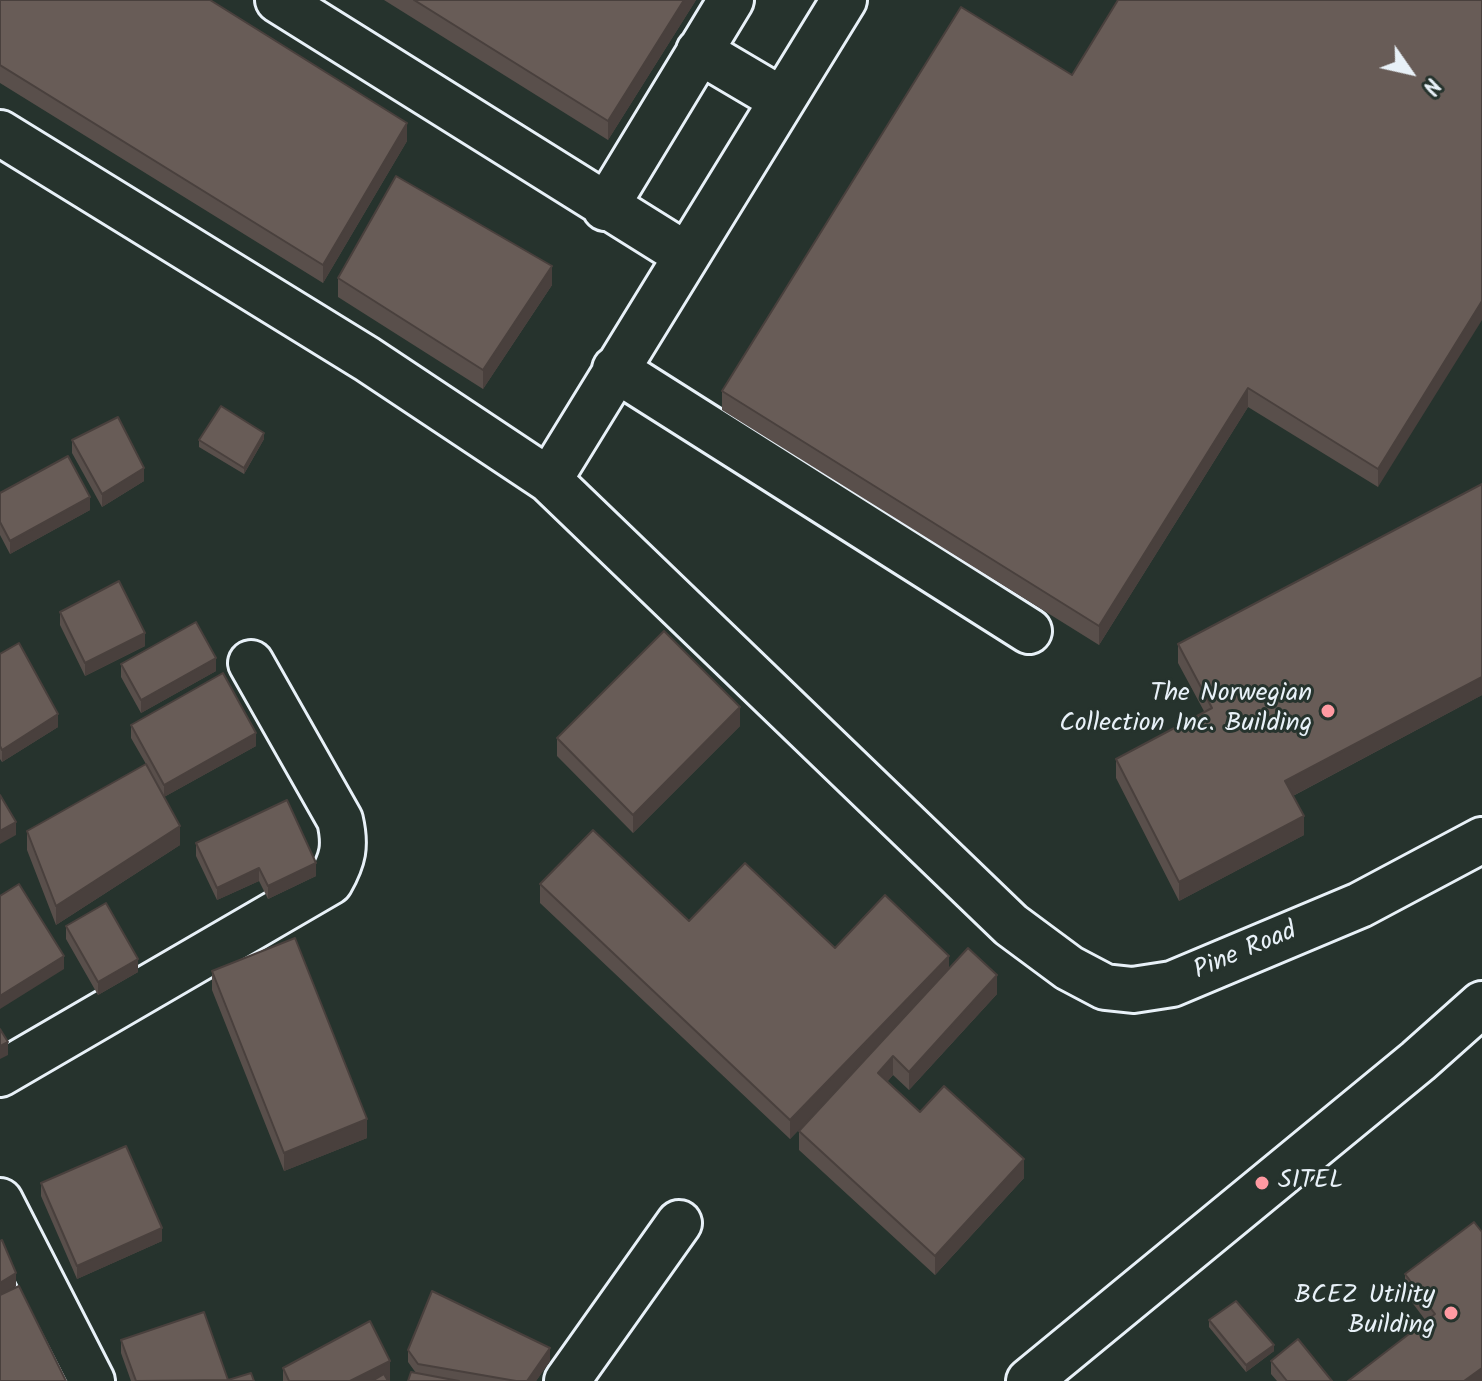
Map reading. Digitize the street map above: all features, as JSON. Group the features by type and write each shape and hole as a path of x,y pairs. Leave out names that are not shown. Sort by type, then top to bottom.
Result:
{"street":[{"path":"278,0 605,208 686,255"},
{"path":"605,208 731,0"},
{"path":"549,480 844,0"},
{"path":"699,51 782,100"},
{"name":"Pine Road","path":"0,133 367,359 549,480 1011,925 1069,968 1105,987 1133,990 1172,984 1360,905 1482,840"},
{"path":"615,369 1029,631"},
{"path":"0,1074 330,882 341,863 345,843 340,820 251,663"},
{"path":"1029,1381 1418,1061 1482,1004"},
{"path":"0,1201 92,1381"},
{"path":"567,1381 679,1223"}],"building":[{"path":"0,0 210,0 407,123 323,265 0,65"},
{"path":"414,0 684,0 608,121"},
{"path":"1118,0 1482,0 1482,301 1378,469 1248,388 1099,626 722,391 961,7 1072,75"},
{"path":"396,176 552,266 483,370 338,278"},
{"path":"221,406 264,433 244,468 199,440"},
{"path":"118,417 144,468 102,494 72,440"},
{"path":"68,456 90,497 10,541 0,522 0,493"},
{"name":"The Norwegian Collection Inc. Building","path":"1482,484 1482,677 1285,781 1304,816 1179,882 1116,759 1212,708 1178,644"},
{"path":"119,581 145,633 85,663 60,612"},
{"path":"196,622 216,658 141,700 121,664"},
{"path":"664,631 740,707 633,815 557,738"},
{"path":"19,643 58,714 2,750 0,654"},
{"path":"223,673 256,733 164,785 131,725"},
{"path":"146,764 180,826 56,906 27,831"},
{"path":"0,795 16,822 0,831"},
{"path":"287,800 316,863 268,886 259,868 217,888 196,843"},
{"path":"593,830 689,921 745,863 835,948 885,895 949,956 790,1120 540,884"},
{"path":"19,884 64,956 0,996 0,896"},
{"path":"106,903 138,959 98,982 66,926"},
{"path":"295,938 367,1119 284,1153 212,971"},
{"path":"968,948 997,975 909,1072 893,1056 878,1073 920,1112 944,1086 1024,1159 935,1256 799,1131"},
{"path":"0,1029 8,1042 0,1046"},
{"path":"126,1146 162,1228 77,1266 41,1183"},
{"name":"BCEZ Utility Building","path":"1474,1222 1482,1232 1482,1368 1464,1381 1348,1381 1435,1314 1405,1274"},
{"path":"0,1241 16,1273 0,1283"},
{"path":"19,1286 66,1381 0,1381 0,1295"},
{"path":"432,1291 550,1348 527,1381 418,1364 408,1350"},
{"path":"1236,1301 1274,1345 1246,1365 1209,1320"},
{"path":"204,1312 228,1380 136,1381 121,1340"},
{"path":"370,1321 390,1361 350,1381 289,1381 283,1368"},
{"path":"1298,1339 1332,1381 1287,1381 1271,1361"},
{"path":"411,1372 459,1381 408,1381"},
{"path":"251,1373 254,1381 225,1381"},
{"path":"384,1374 388,1381 372,1381"}],"place":[{"name":"The Norwegian Collection Inc. Building","path":"1328,711"},
{"name":"SITEL","path":"1262,1183"},
{"name":"BCEZ Utility Building","path":"1451,1313"}]}
